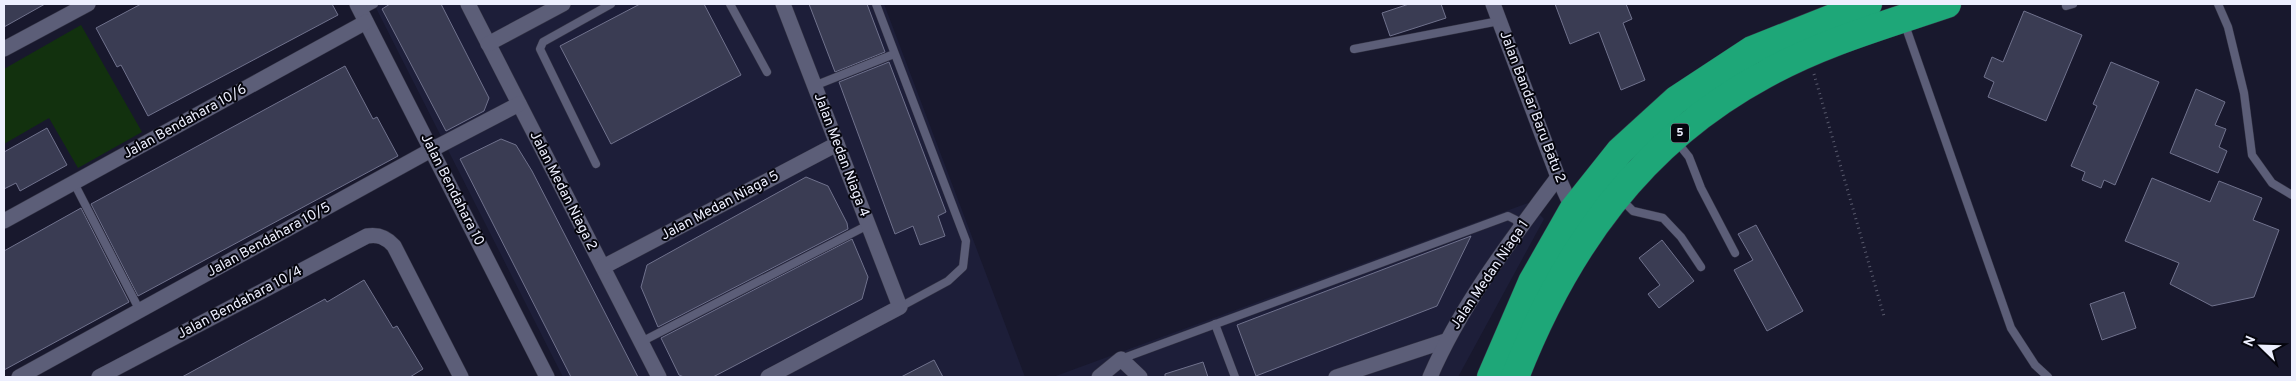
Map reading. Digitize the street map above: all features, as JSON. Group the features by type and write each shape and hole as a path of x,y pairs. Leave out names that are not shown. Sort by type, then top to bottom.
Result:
{"highway":[{"name":"5","path":"1491,377 1532,282 1573,210 1620,151 1676,100 1752,50 1868,4"},
{"name":"5","path":"1515,377 1553,292 1596,221 1640,169 1694,120 1764,75 1850,37 1947,4"}],"street":[{"path":"4,48 88,4"},
{"name":"Jalan Medan Niaga 2","path":"468,4 659,377"},
{"path":"488,44 563,4"},
{"name":"Jalan Medan Niaga 4","path":"783,4 900,306"},
{"name":"Jalan Bandar Baru Batu 2","path":"1493,4 1558,177 1573,210"},
{"name":"Jalan Bendahara 10","path":"361,12 547,377"},
{"name":"Jalan Bendahara 10/6","path":"4,221 74,183 361,12"},
{"name":"Jalan Bendahara 10/5","path":"19,377 431,150 519,104"},
{"name":"Jalan Medan Niaga 5","path":"603,268 837,144"},
{"name":"Jalan Medan Niaga 1","path":"1430,377 1446,341 1520,228 1558,177"},
{"name":"Jalan Bendahara 10/4","path":"99,377 366,236 382,236 394,246 461,377"},
{"path":"768,377 900,306"},
{"path":"1336,377 1446,341"},
{"path":"1099,377 1121,359 1140,377"}],"lane":[{"path":"361,12 374,4"},
{"path":"596,164 540,48 543,42 611,4"},
{"path":"730,4 767,72"},
{"path":"876,4 966,241 963,267 948,281 900,306"},
{"path":"2218,4 2228,27 2244,93 2252,155 2272,183 2292,195"},
{"path":"1902,19 2011,328 2035,365 2048,377"},
{"path":"1354,49 1499,21"},
{"path":"814,86 894,54"},
{"path":"1674,138 1689,157 1701,188 1735,253"},
{"path":"74,183 140,311"},
{"path":"1617,196 1633,211 1663,218 1681,237 1701,268"},
{"path":"1121,359 1508,216 1516,220 1520,228"},
{"path":"641,342 868,225"},
{"path":"1215,324 1235,377"}],"path":[{"path":"1808,55 1884,316"}],"shaded area":[{"path":"374,4 884,4 1025,377 563,377"},
{"path":"1528,203 1544,219 1458,377 1053,377"}],"green space":[{"path":"81,25 142,132 78,168 49,118 4,144 4,69"}],"building":[{"path":"4,4 45,4 4,27"},
{"path":"141,4 332,4 338,15 148,116 121,65 117,67 96,28"},
{"path":"390,4 441,4 489,98 484,111 446,131 382,9"},
{"path":"640,4 704,4 741,75 611,144 560,46"},
{"path":"809,4 867,4 885,52 835,72"},
{"path":"1409,4 1441,4 1446,18 1390,36 1382,13"},
{"path":"1555,4 1626,4 1632,19 1623,23 1645,80 1621,90 1599,32 1570,44"},
{"path":"2024,11 2082,35 2046,121 1988,97 1994,82 1984,77 1992,57 2003,62"},
{"path":"889,62 946,212 938,216 945,236 920,245 913,226 895,234 839,82"},
{"path":"2111,62 2159,82 2115,185 2104,180 2101,188 2082,180 2085,172 2071,166 2097,106 2093,104"},
{"path":"345,66 373,119 377,117 398,156 138,296 91,204"},
{"path":"2196,89 2225,102 2215,125 2226,129 2219,147 2227,151 2218,173 2170,153"},
{"path":"47,128 67,165 20,191 16,183 4,189 4,152"},
{"path":"501,139 516,145 532,171 638,377 571,377 460,159"},
{"path":"806,177 828,186 847,223 848,229 658,327 641,287 647,265"},
{"path":"2152,178 2210,202 2219,181 2262,198 2253,220 2279,230 2254,297 2212,306 2170,284 2179,263 2125,241"},
{"path":"81,208 129,302 4,370 4,251"},
{"path":"1756,225 1803,311 1767,331 1734,270 1753,260 1738,234"},
{"path":"1471,236 1437,306 1256,376 1237,325"},
{"path":"852,239 868,277 862,299 713,377 684,377 679,375 661,338"},
{"path":"1662,240 1694,281 1659,308 1648,294 1660,285 1639,258"},
{"path":"364,280 393,328 397,326 423,369 410,377 182,377 325,299 327,302"},
{"path":"2124,292 2136,328 2102,340 2090,304"},
{"path":"934,360 943,377 901,377"},
{"path":"1203,362 1208,377 1165,377 1165,374"}]}
